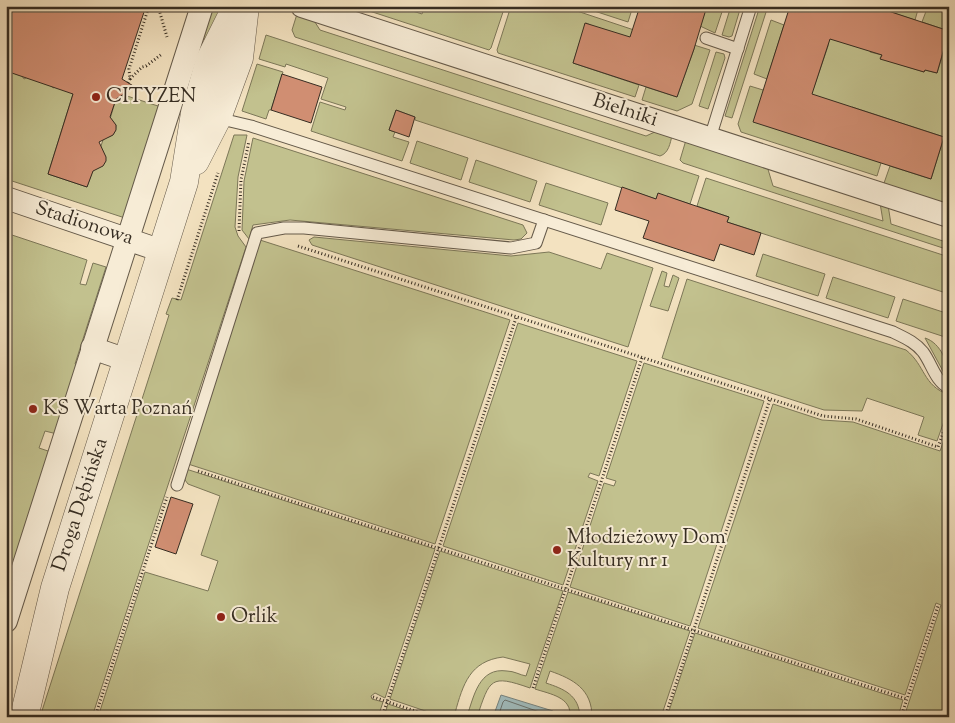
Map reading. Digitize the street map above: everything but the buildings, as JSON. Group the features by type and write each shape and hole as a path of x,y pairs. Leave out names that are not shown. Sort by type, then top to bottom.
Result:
{"street":[{"path":"6,621 202,6"},
{"name":"Droga Dębińska","path":"206,115 210,60 237,6"},
{"name":"Droga Dębińska","path":"24,717 55,588 184,182 206,115 239,58 244,6"},
{"name":"Bielniki","path":"302,6 949,216"},
{"name":"Stadionowa","path":"6,198 162,251"},
{"path":"92,348 127,360"}],"lane":[{"path":"710,138 751,6"},
{"path":"706,38 738,49"},
{"path":"206,115 254,126 893,332 912,341 923,352 936,377 949,388"},
{"path":"177,484 257,233 284,228 304,228 511,248 536,244 544,220"}],"path":[{"path":"146,66 142,67 129,81 129,69 149,6"},
{"path":"158,6 168,39"},
{"path":"252,247 238,230 241,180 254,126"},
{"path":"294,245 824,416 856,419 938,447 949,417"},
{"path":"382,717 516,318"},
{"path":"533,688 642,358"},
{"path":"665,717 770,399"},
{"path":"183,466 907,698"},
{"path":"95,717 168,496 177,484"},
{"path":"901,717 938,606"},
{"path":"373,697 433,717"}],"shaded area":[{"path":"210,6 223,6 208,40 200,38"},
{"path":"354,6 397,6 422,14 425,6 505,6 489,50"},
{"path":"511,6 562,6 640,32 636,45 586,23 573,63 639,85 635,97 498,53 497,50"},
{"path":"579,6 633,6 628,22"},
{"path":"707,6 724,6 715,33 700,26"},
{"path":"731,6 741,6 732,36 729,37 722,35"},
{"path":"760,6 768,6 732,118 725,116"},
{"path":"852,6 919,6 915,20 884,10 870,52 882,55 880,58 924,72 925,70 937,73 949,35 949,204 945,206 883,186 890,166 931,179 944,137 852,107 881,163 877,176 741,132 738,124 750,86 763,90 811,94 829,38"},
{"path":"928,6 949,6 949,31 922,22"},
{"path":"297,14 313,19 320,30 646,136 657,131 672,136 670,145 665,153 660,156 295,37 292,30"},
{"path":"771,20 784,25 767,79 754,74"},
{"path":"266,35 699,176 690,204 658,194 656,199 415,120 415,117 396,110 389,130 395,132 393,137 409,142 402,161 311,131 320,102 345,110 346,107 321,99 328,78 286,64 285,67 259,59"},
{"path":"694,45 710,50 692,104 677,111 642,100 646,87 677,97"},
{"path":"716,52 724,54 725,58 708,109 699,106"},
{"path":"257,64 283,72 271,110 269,110 266,119 242,111"},
{"path":"6,71 23,76 25,79 26,77 52,85 54,88 55,86 72,91 71,93 73,94 48,174 87,187 104,137 111,136 115,130 116,125 110,119 116,99 124,95 161,107 125,218 6,179"},
{"path":"234,135 247,135 238,177 235,227 238,236 246,247 92,717 40,717 169,315 166,314 172,298 181,300"},
{"path":"253,138 523,225 527,233 521,239 514,240 290,220 253,225 249,239 242,230 244,181"},
{"path":"686,140 767,166 773,186 883,221 880,203 888,205 891,224 949,243 949,250 683,163 680,160"},
{"path":"417,141 468,158 461,180 410,163"},
{"path":"476,160 537,181 530,202 469,182"},
{"path":"706,178 949,257 949,294 727,222 729,217 697,206"},
{"path":"546,183 608,203 601,225 539,205"},
{"name":"KS Warta Poznań","path":"9,234 87,260 80,284 86,285 93,263 106,267 75,364 79,366 57,434 45,431 39,448 51,452 6,593 6,243"},
{"path":"314,237 511,256 549,252 601,269 607,253 653,268 628,347 312,245 309,240"},
{"path":"260,240 510,320 435,544 188,464"},
{"path":"763,254 825,274 818,296 756,276"},
{"path":"662,271 667,273 664,286 669,287 673,275 679,278 668,311 650,306"},
{"path":"833,277 895,297 888,318 826,298"},
{"path":"687,279 906,350 917,362 929,381 940,391 949,395 949,407 937,441 918,435 924,417 867,398 862,411 824,410 662,358"},
{"path":"903,299 949,314 949,326 945,337 896,321"},
{"path":"518,323 637,361 599,476 590,473 588,477 598,481 563,585 443,546"},
{"path":"925,338 936,344 940,349 948,367 949,380 944,373"},
{"path":"644,363 764,401 690,626 570,587 604,483 614,486 616,481 606,478"},
{"path":"773,404 822,420 853,422 940,451 949,426 949,717 904,717 941,605 936,603 905,695 698,628"},
{"path":"186,469 435,549 385,698 375,693 371,696 372,699 383,702 378,717 98,717 145,572 208,591 218,561 201,555 220,496 188,484 185,480"},
{"path":"440,551 563,591 530,688 507,681 493,683 485,694 477,717 443,717 390,699","holes":["503,657 530,664 526,676 510,671 498,671 490,674 479,684 467,716 455,713 465,684 475,669 483,663"]},
{"path":"568,592 690,631 661,717 592,717 589,699 580,686 550,671 546,683 559,688 574,698 580,717 570,717 570,710 559,697 535,689"},
{"path":"695,633 903,700 898,717 667,717"},
{"path":"388,704 427,717 384,717"}],"water":[{"path":"501,695 553,711 555,713 554,717 493,717"}],"place":[{"name":"CITYZEN","path":"96,97"},
{"name":"KS Warta Poznań","path":"33,409"},
{"name":"Młodzieżowy Dom Kultury nr 1","path":"557,550"},
{"name":"Orlik","path":"221,617"}]}
